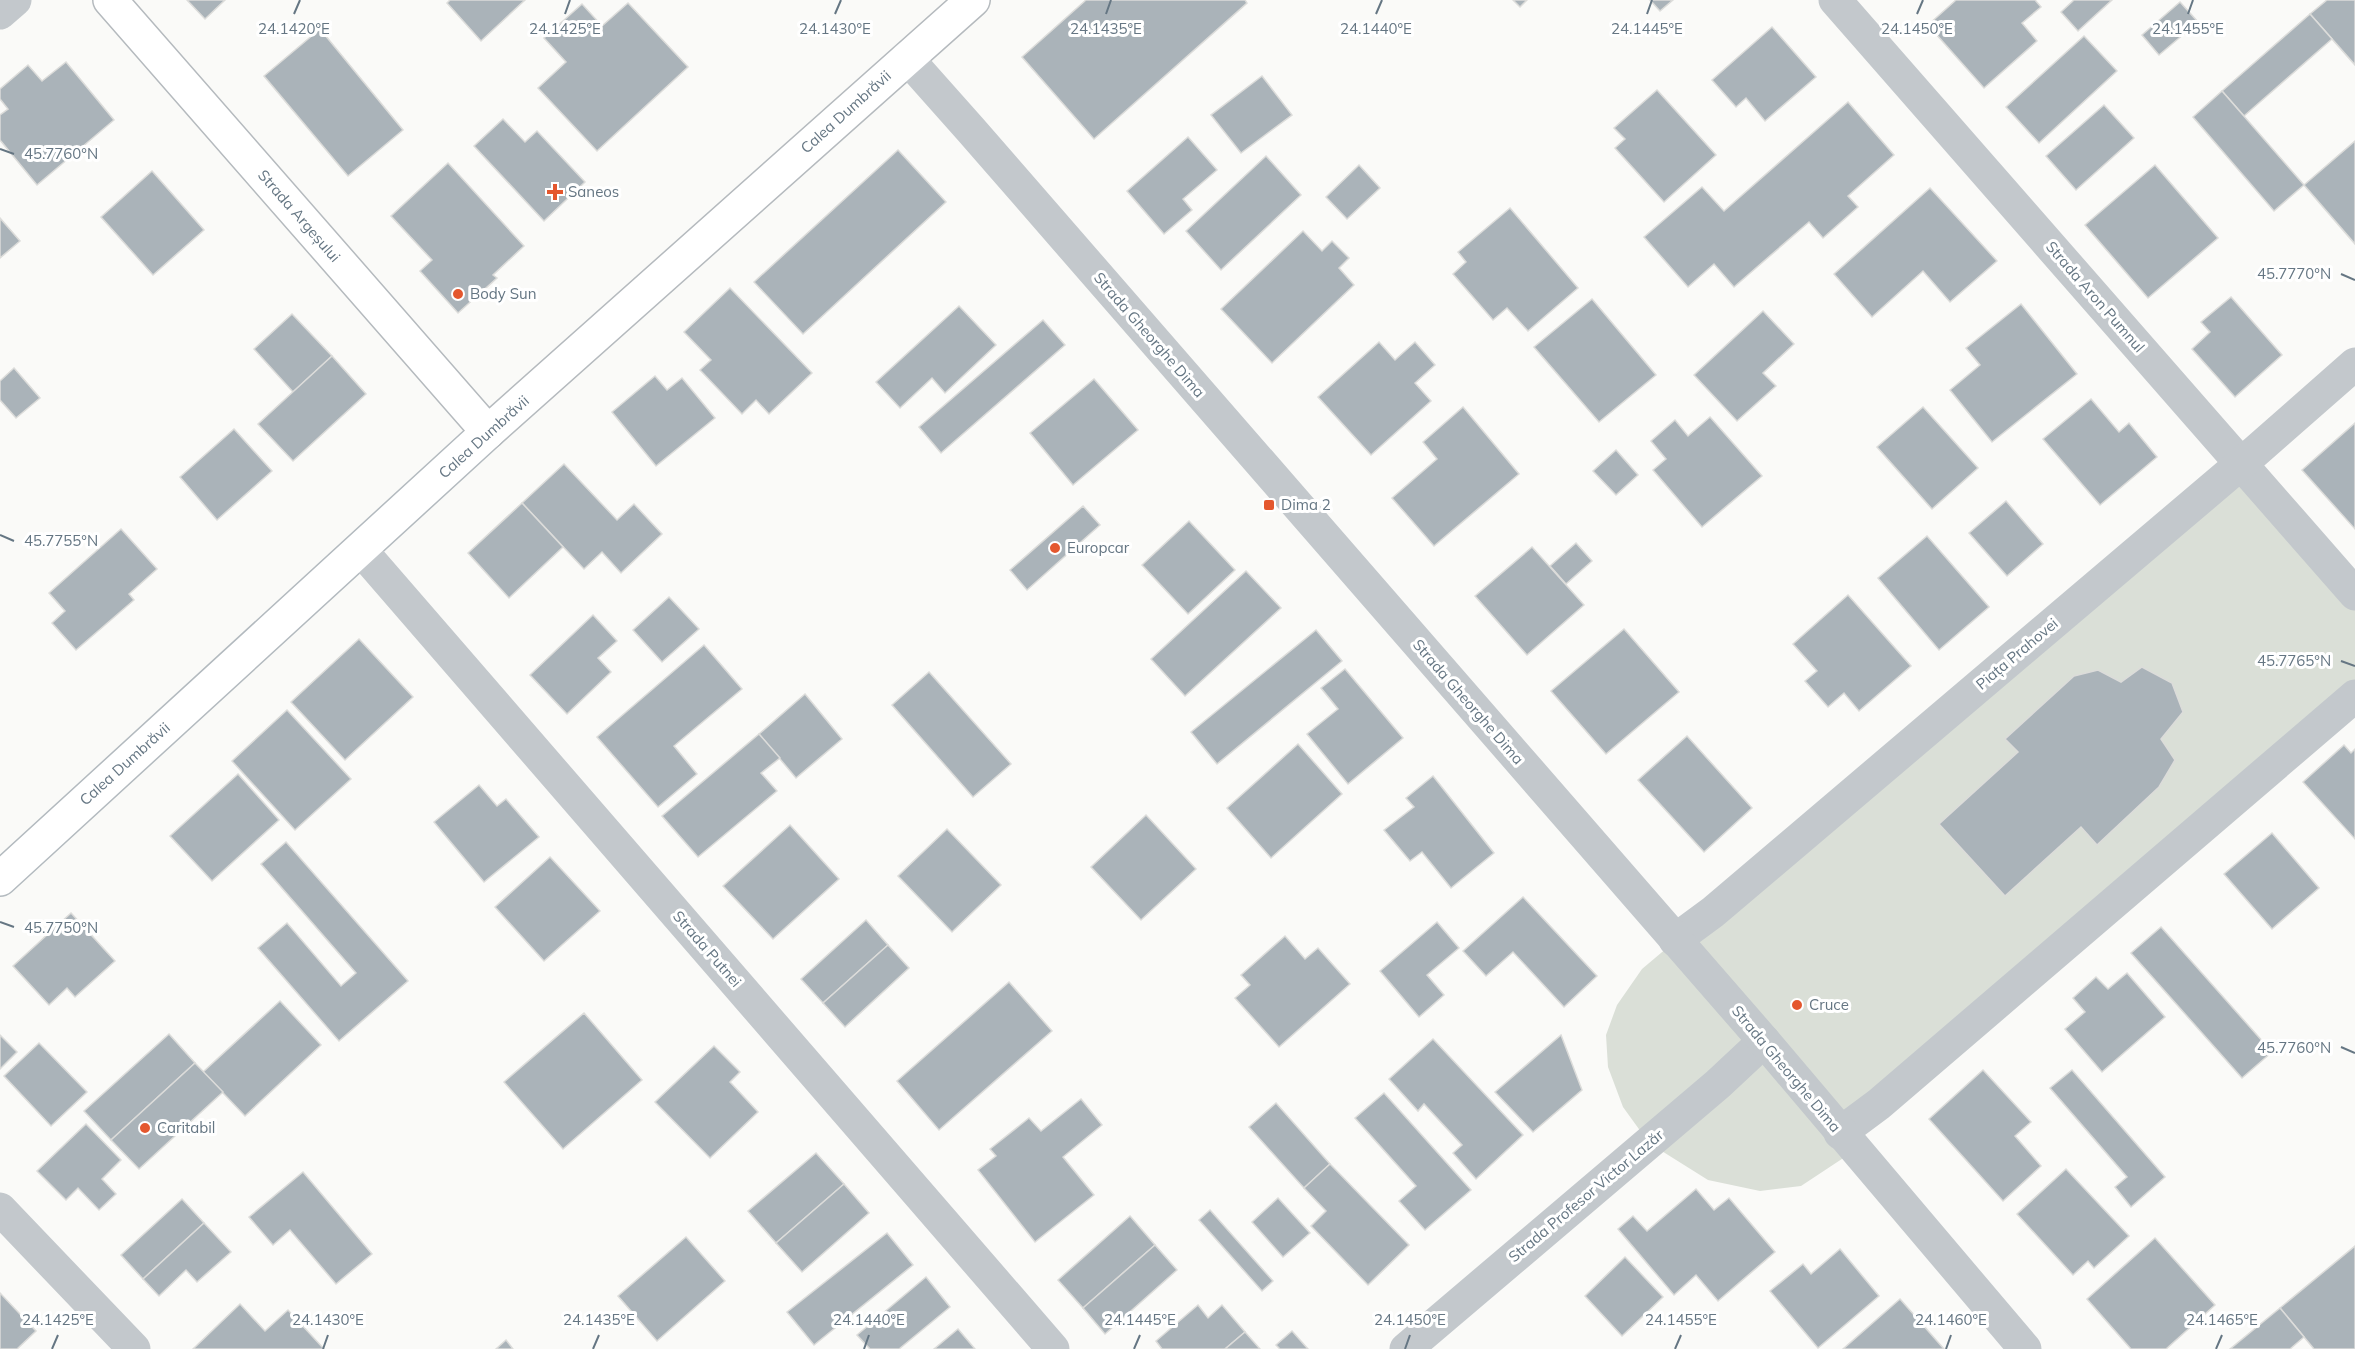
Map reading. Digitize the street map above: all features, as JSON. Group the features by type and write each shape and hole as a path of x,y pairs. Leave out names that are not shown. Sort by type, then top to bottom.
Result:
{"main road":[{"name":"Strada Argeșului","path":"110,0 488,432"},
{"name":"Calea Dumbrăvii","path":"0,879 488,432 973,0"}],"street":[{"path":"0,13 15,0"},
{"name":"Strada Aron Pumnul","path":"1835,0 2355,594"},
{"name":"Strada Gheorghe Dima","path":"907,58 1764,1041 1840,1134 2025,1349"},
{"name":"Piața Prahovei","path":"1675,940 1722,904 2355,364"},
{"name":"Strada Putnei","path":"361,550 1053,1349"},
{"path":"1840,1134 1879,1104 2355,696"},
{"name":"Strada Profesor Victor Lazăr","path":"1406,1349 1718,1084 1764,1041"},
{"path":"0,1209 134,1349"}],"shaded area":[{"path":"2241,463 2355,594 2355,699 1879,1104 1857,1149 1801,1186 1760,1191 1708,1180 1649,1143 1623,1107 1608,1067 1606,1035 1617,1005 1642,969"}],"building":[{"path":"187,0 225,0 205,19"},
{"path":"450,0 525,0 481,41 447,3"},
{"path":"1086,0 1245,0 1247,3 1094,139 1022,57"},
{"path":"1513,0 1527,0 1520,7"},
{"path":"1650,0 1673,0 1660,11"},
{"path":"1956,0 2035,0 2041,7 2022,23 2037,41 1984,88 1928,25"},
{"path":"2074,0 2112,0 2078,31 2061,12"},
{"path":"2327,0 2355,0 2355,65 2310,14"},
{"path":"2180,2 2198,22 2159,55 2142,35"},
{"path":"628,3 688,67 597,151 538,88 566,62 544,38 582,4 602,26"},
{"path":"2310,14 2332,39 2244,116 2222,91"},
{"path":"1772,27 1816,77 1765,121 1746,98 1736,107 1712,80"},
{"path":"320,29 403,130 348,176 264,76"},
{"path":"2084,36 2117,71 2039,143 2006,107"},
{"path":"66,62 114,120 37,185 0,140 0,115 8,109 0,99 0,89 28,65 42,81"},
{"path":"1262,76 1292,115 1241,153 1211,115"},
{"path":"1657,90 1716,155 1664,202 1615,148 1625,139 1614,128"},
{"path":"2222,91 2304,185 2274,211 2193,117"},
{"path":"1848,102 1894,155 1848,196 1858,207 1823,238 1809,222 1734,287 1714,264 1688,287 1644,237 1702,187 1724,211"},
{"path":"2104,105 2134,138 2076,190 2046,156"},
{"path":"503,119 525,142 537,131 585,182 544,221 474,146"},
{"path":"1188,137 1217,170 1183,199 1192,210 1164,234 1127,191"},
{"path":"2355,141 2355,244 2304,185"},
{"path":"898,150 946,202 803,334 754,282"},
{"path":"1266,156 1301,195 1221,270 1186,231"},
{"path":"448,163 524,246 493,275 497,278 458,313 420,271 432,260 391,216"},
{"path":"1359,165 1380,188 1347,219 1326,197"},
{"path":"2155,165 2218,238 2148,298 2085,225"},
{"path":"152,171 204,230 153,275 101,217"},
{"path":"1930,188 1997,261 1950,302 1923,271 1872,317 1834,274"},
{"path":"1510,208 1578,288 1528,331 1507,308 1493,320 1453,274 1466,262 1458,252"},
{"path":"0,218 20,241 0,258"},
{"path":"1303,231 1322,251 1332,241 1349,258 1339,268 1354,285 1272,363 1221,309"},
{"path":"730,288 812,373 769,414 756,400 742,414 700,370 711,360 684,332"},
{"path":"2231,297 2282,355 2235,397 2192,349 2210,332 2201,322"},
{"path":"1592,299 1656,375 1599,422 1534,347"},
{"path":"2021,304 2077,374 1992,442 1950,390 1980,365 1966,348"},
{"path":"959,306 996,345 945,393 932,378 900,408 876,382"},
{"path":"1763,311 1794,344 1763,373 1776,386 1737,421 1694,375"},
{"path":"292,314 332,356 293,392 254,349"},
{"path":"1043,320 1065,345 941,453 919,427"},
{"path":"1379,342 1395,360 1415,342 1435,365 1415,383 1431,401 1371,455 1318,397"},
{"path":"332,356 366,394 293,461 258,424"},
{"path":"14,368 40,398 16,418 0,400 0,381"},
{"path":"655,376 667,390 682,378 715,418 656,466 612,412"},
{"path":"1094,379 1138,430 1073,485 1030,433"},
{"path":"2091,399 2119,432 2129,423 2157,457 2100,505 2043,439"},
{"path":"1463,407 1519,474 1434,546 1392,498 1437,459 1423,442"},
{"path":"1923,407 1978,468 1932,509 1877,447"},
{"path":"1710,417 1762,476 1702,527 1653,470 1666,459 1651,441 1675,420 1688,436"},
{"path":"2355,423 2355,529 2302,470"},
{"path":"234,429 272,471 217,520 180,477"},
{"path":"1616,450 1638,475 1616,495 1593,471"},
{"path":"564,464 617,520 634,504 662,534 621,573 602,552 584,569 522,503"},
{"path":"2006,501 2043,544 2007,576 1969,533"},
{"path":"522,503 563,547 509,598 468,553"},
{"name":"Europcar","path":"1083,506 1100,525 1027,590 1010,570"},
{"path":"1189,521 1235,570 1188,614 1142,565"},
{"path":"121,529 157,569 129,594 134,600 76,650 52,623 65,611 49,593"},
{"path":"1927,536 1989,607 1939,650 1878,578"},
{"path":"1576,543 1592,561 1566,584 1550,566"},
{"path":"1532,547 1584,605 1527,655 1475,596"},
{"path":"1246,571 1281,608 1185,696 1151,659"},
{"path":"1848,595 1911,666 1859,711 1844,693 1828,707 1805,681 1817,671 1793,644"},
{"path":"669,597 699,629 662,662 633,630"},
{"path":"593,615 617,641 598,658 611,672 567,714 530,675"},
{"path":"1624,629 1679,692 1606,754 1551,691"},
{"path":"1316,630 1342,661 1217,764 1191,732"},
{"path":"359,639 413,697 345,760 291,702"},
{"path":"704,645 742,689 674,746 697,774 658,807 597,737"},
{"path":"2142,667 2172,683 2183,712 2161,739 2175,760 2159,787 2097,845 2081,827 2005,896 1939,824 2018,752 2005,739 2074,676 2098,670 2121,682"},
{"path":"1345,669 1403,738 1348,784 1307,734 1338,709 1321,688"},
{"path":"929,672 1011,764 973,797 892,705"},
{"path":"805,694 842,739 796,778 759,734"},
{"path":"287,710 351,779 295,830 232,761"},
{"path":"759,734 780,758 761,773 777,791 698,857 662,816"},
{"path":"1687,736 1752,808 1704,852 1638,780"},
{"path":"1298,744 1342,794 1271,858 1227,808"},
{"path":"2344,745 2351,753 2355,749 2355,839 2303,782"},
{"path":"238,774 279,820 212,881 170,836"},
{"path":"1433,776 1494,853 1451,888 1422,852 1410,861 1384,830 1414,807 1406,798"},
{"path":"479,785 497,806 506,799 539,837 484,882 434,822"},
{"path":"1146,815 1196,869 1141,920 1091,867"},
{"path":"790,825 839,879 773,939 723,886"},
{"path":"947,829 1001,885 952,932 898,876"},
{"path":"2272,833 2319,888 2272,929 2224,874"},
{"path":"286,842 408,981 339,1041 258,948 287,923 341,986 356,973 261,864"},
{"path":"550,857 600,911 544,961 495,907"},
{"path":"1523,897 1597,976 1564,1007 1513,952 1486,976 1463,951"},
{"path":"71,913 115,961 75,997 67,988 49,1005 13,966"},
{"path":"866,920 888,945 823,1003 801,979"},
{"path":"1437,922 1459,948 1427,975 1444,995 1419,1017 1380,971"},
{"path":"2161,927 2272,1052 2242,1078 2131,953"},
{"path":"1285,936 1305,959 1318,948 1350,984 1279,1047 1235,998 1250,985 1241,975"},
{"path":"888,945 909,968 845,1027 823,1003"},
{"path":"2127,973 2165,1017 2102,1072 2065,1029 2085,1012 2073,998 2096,977 2108,989"},
{"path":"1009,982 1052,1031 939,1130 897,1081"},
{"path":"280,1001 321,1045 245,1116 203,1072"},
{"path":"584,1013 642,1080 563,1149 504,1082"},
{"path":"169,1034 195,1063 111,1140 84,1111"},
{"path":"0,1035 17,1052 0,1069"},
{"path":"1561,1035 1582,1090 1533,1132 1495,1092"},
{"path":"1433,1039 1523,1135 1476,1179 1453,1153 1462,1145 1424,1104 1418,1111 1389,1079"},
{"path":"39,1043 87,1092 51,1126 4,1076"},
{"path":"714,1046 740,1072 730,1082 758,1112 710,1158 655,1102"},
{"path":"195,1063 223,1092 139,1169 111,1140"},
{"path":"1983,1070 2031,1122 2015,1136 2041,1166 2003,1201 1929,1119"},
{"path":"2072,1070 2165,1177 2131,1207 2115,1187 2127,1177 2050,1088"},
{"path":"1384,1093 1471,1190 1425,1230 1399,1201 1416,1186 1355,1118"},
{"path":"1081,1099 1102,1125 1063,1157 1094,1195 1035,1242 978,1170 996,1156 990,1149 1029,1118 1041,1131"},
{"path":"1276,1103 1330,1164 1304,1188 1249,1127"},
{"path":"86,1124 121,1160 102,1179 116,1194 99,1210 78,1188 66,1200 37,1171"},
{"path":"816,1153 844,1184 776,1243 748,1211"},
{"path":"1330,1164 1409,1245 1368,1285 1311,1226 1326,1211 1304,1188"},
{"path":"2066,1169 2129,1236 2094,1268 2088,1261 2073,1275 2017,1214"},
{"path":"303,1172 372,1254 336,1284 290,1230 273,1245 249,1217"},
{"path":"844,1184 869,1213 802,1272 776,1243"},
{"path":"1696,1189 1714,1210 1729,1198 1775,1252 1718,1301 1696,1275 1674,1295 1618,1229 1633,1216 1647,1231"},
{"path":"1278,1198 1310,1233 1283,1257 1252,1222"},
{"path":"182,1199 204,1223 143,1279 121,1255"},
{"path":"1210,1210 1273,1281 1262,1291 1199,1220"},
{"path":"1130,1216 1155,1245 1083,1308 1058,1280"},
{"path":"204,1223 231,1252 197,1282 186,1270 159,1296 143,1279"},
{"path":"887,1233 913,1265 814,1345 787,1312"},
{"path":"686,1237 725,1281 657,1341 618,1296"},
{"path":"2155,1238 2215,1305 2166,1349 2131,1349 2087,1299"},
{"path":"1155,1245 1177,1270 1105,1334 1083,1308"},
{"path":"2355,1246 2355,1349 2314,1349 2280,1308"},
{"path":"1840,1249 1879,1296 1818,1348 1770,1291 1803,1264 1811,1274"},
{"path":"1625,1257 1663,1297 1622,1336 1585,1296"},
{"path":"926,1277 950,1307 899,1349 870,1349 857,1335"},
{"path":"0,1293 36,1331 17,1349 0,1349"},
{"path":"1900,1299 1944,1349 1843,1349"},
{"path":"240,1304 265,1331 288,1310 324,1349 193,1349"},
{"path":"1198,1305 1208,1318 1222,1305 1245,1332 1225,1349 1162,1349 1156,1341"},
{"path":"2280,1308 2304,1337 2290,1349 2230,1349"},
{"path":"958,1329 975,1349 934,1349"},
{"path":"1292,1331 1308,1349 1280,1349 1276,1345"},
{"path":"1245,1332 1260,1349 1225,1349"},
{"path":"506,1340 513,1349 496,1349"}],"place":[{"name":"Saneos","path":"555,192"},
{"name":"Body Sun","path":"458,294"},
{"name":"Dima 2","path":"1269,505"},
{"name":"Europcar","path":"1055,548"},
{"name":"Cruce","path":"1797,1005"},
{"name":"Caritabil","path":"145,1128"}]}
